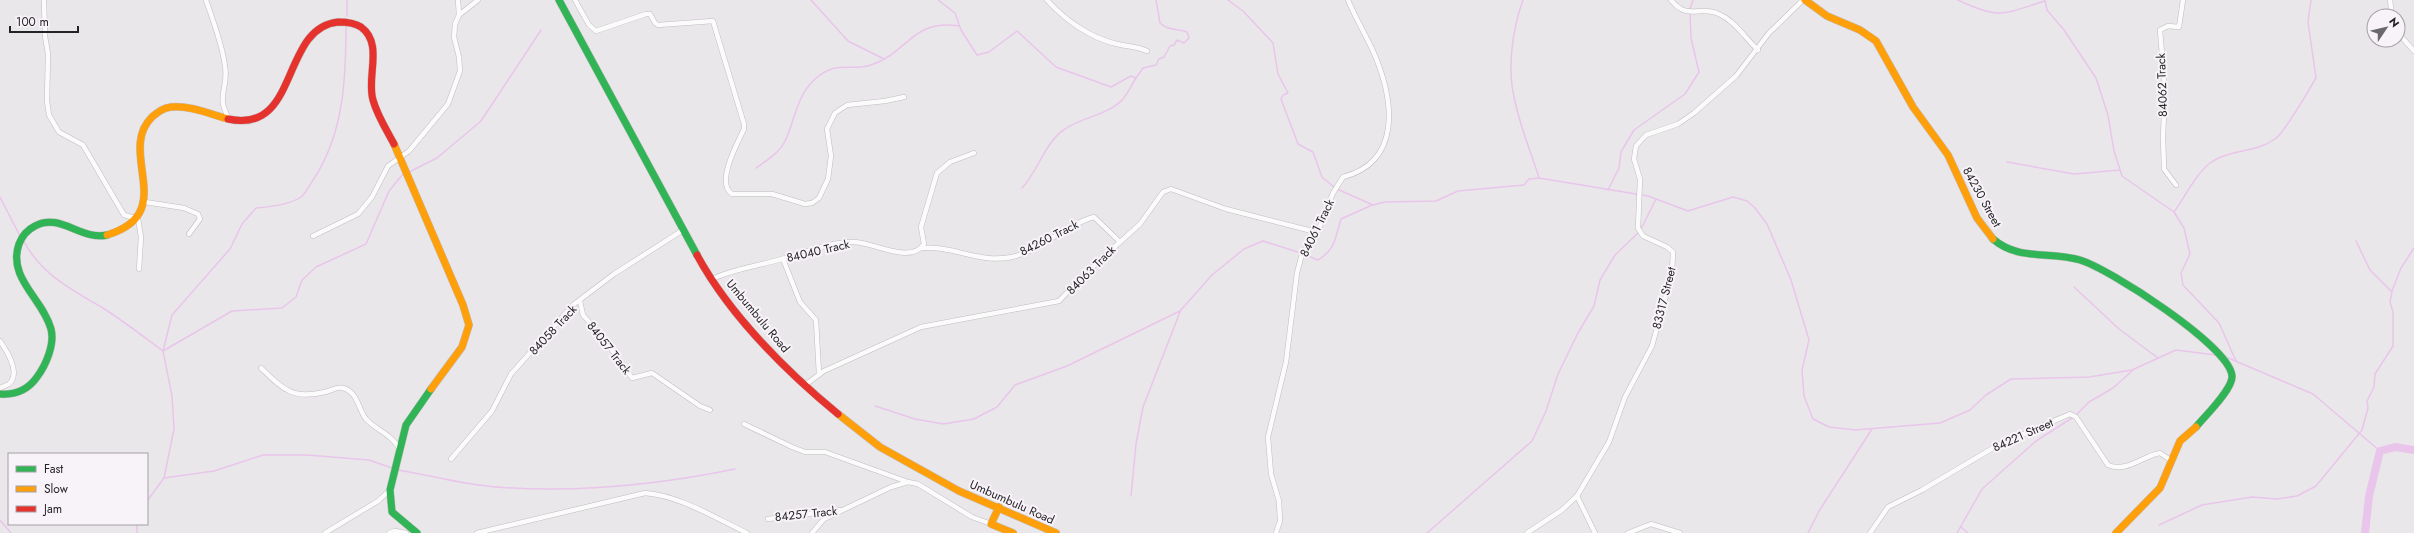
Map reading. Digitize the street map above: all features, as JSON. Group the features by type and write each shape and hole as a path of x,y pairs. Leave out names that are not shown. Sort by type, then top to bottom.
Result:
{"street":[{"path":"44,0 45,36 48,54 46,101 51,122 60,132 83,145 124,215 131,218 137,217"},
{"path":"206,0 225,66 225,86 221,103 229,119"},
{"path":"458,0 460,15"},
{"path":"313,236 358,214 372,197 388,166 401,158 433,124 454,90 460,63 454,29 460,15 478,0"},
{"name":"Umbumbulu Road","path":"559,0 683,230 712,279 769,350 805,385 880,447 943,482 1056,533"},
{"path":"575,0 589,25 596,31 646,14 650,14 655,23 658,25 713,21 744,124 744,129 729,160 728,190 736,195 772,194 805,204 812,203 819,198 828,179 831,156 827,129 835,113 847,105 904,97"},
{"path":"1047,0 1075,25 1091,34 1118,44 1138,46 1147,51"},
{"name":"84061 Track","path":"1276,533 1280,521 1279,501 1271,474 1268,437 1286,362 1297,273 1302,254 1316,232 1343,177 1363,170 1372,163 1381,151 1388,135 1387,96 1382,76 1375,57 1348,0"},
{"path":"1671,0 1681,10 1719,14 1729,20 1758,50"},
{"name":"83317 Street","path":"1527,533 1562,510 1577,496 1594,470 1609,442 1625,397 1652,346 1672,273 1673,252 1667,247 1643,236 1638,228 1640,179 1633,153 1642,138 1646,135 1686,120 1736,76 1758,50 1769,33 1804,0"},
{"name":"84230 Street","path":"1804,0 1830,18 1866,32 1876,41 1908,99 1947,154 1978,218 1988,234 2001,246 2013,252 2072,258 2089,263 2161,306 2218,352 2230,368 2232,378 2229,387 2195,429 2180,441 2172,461"},
{"name":"84062 Track","path":"2176,185 2164,169 2163,137 2165,91 2160,30 2168,26 2179,27 2183,0"},
{"path":"0,394 18,393 34,382 43,367 51,340 51,331 48,320 24,283 17,266 16,252 22,238 34,225 48,221 96,235 106,235 123,228 137,217 145,202 141,140 146,122 155,112 166,107 173,107 229,119 250,120 258,118 270,110 281,94 307,43 318,30 338,22 355,24 365,30 371,44 375,66 371,92 378,112 401,158 469,325 462,347 414,411 406,425 390,490 392,512 416,533"},
{"path":"2406,42 2414,51"},
{"path":"921,248 924,244 921,227 937,173 950,162 974,153"},
{"name":"84063 Track","path":"805,385 819,374 921,327 970,320 999,312 1059,301 1140,224 1163,192 1171,189 1226,209 1316,232"},
{"path":"145,202 184,208 198,214 200,219 189,234"},
{"path":"137,217 141,237 138,269"},
{"name":"84260 Track","path":"921,248 945,248 977,257 1013,256 1094,217 1120,242"},
{"name":"84058 Track","path":"451,458 492,411 511,374 573,305 614,274 683,230"},
{"name":"84040 Track","path":"712,279 732,270 783,259 848,242 884,247 904,255 921,248"},
{"path":"783,259 800,302 816,320 819,374"},
{"name":"84057 Track","path":"580,301 583,314 604,339 632,378 652,373 700,406 710,410"},
{"path":"0,341 11,361 14,375 9,384 0,388"},
{"path":"261,368 289,392 305,394 339,388 346,390 356,398 366,419 391,436 400,449"},
{"name":"84221 Street","path":"1870,533 1888,507 1922,490 1998,445 2070,414 2076,417 2102,458 2113,467 2124,467 2160,453 2172,461"},
{"path":"744,424 792,448 805,452 825,452 908,482 918,484 972,517 1013,533"},
{"path":"2116,533 2160,488 2172,461"},
{"path":"812,533 824,519 892,487 908,482"},
{"path":"325,533 378,501 390,490"},
{"path":"477,533 645,493 660,494 684,503 747,533"},
{"path":"1577,496 1595,533"},
{"path":"991,524 998,507"},
{"name":"84257 Track","path":"768,519 843,510"},
{"path":"1628,533 1651,524 1680,533"},
{"path":"389,533 395,531 406,533"}],"waterway":[{"path":"347,0 347,16"},
{"path":"811,0 848,41 884,59"},
{"path":"938,0 955,13 961,30 977,55 989,52 1017,31 1056,67 1111,87 1131,76 1136,78 1143,68 1156,65 1159,59 1164,57 1170,46 1174,45 1177,40 1184,43 1189,38 1187,32 1169,28 1160,23 1156,0"},
{"path":"1228,0 1243,11 1273,43 1278,74 1288,93 1283,95 1281,99 1298,144 1313,152 1322,177 1334,187"},
{"path":"1523,0 1516,23 1512,47 1512,85 1519,117 1539,178"},
{"path":"1690,9 1693,0"},
{"path":"1958,0 1993,13 2010,12 2045,1"},
{"path":"2045,0 2047,10 2064,30 2096,78 2108,115 2114,151 2122,176 2174,212 2184,228 2190,254 2181,273 2183,285 2219,323 2236,361"},
{"path":"2174,212 2195,180 2210,163 2226,155 2260,147 2268,143 2280,135 2291,120 2316,78 2308,22 2311,0"},
{"path":"1608,190 1619,168 1621,152 1634,130 1685,94 1699,72 1691,38 1690,13"},
{"path":"148,500 164,478 174,429 172,396 163,351 172,315 230,249 242,224 256,208 291,202 303,196 306,192 323,162 337,125 344,85 346,25"},
{"path":"756,168 773,156 783,144 800,100 808,86 822,74 837,68 863,67 871,65 884,59 912,38 931,27 943,25 959,26"},
{"path":"409,172 437,158 481,121 541,30"},
{"path":"1022,188 1028,181 1052,141 1058,135 1072,125 1110,109 1117,104 1125,97 1136,78"},
{"path":"2007,162 2074,174 2120,170"},
{"path":"23,240 39,263 59,281 106,310 163,351 232,311 282,308 296,297 302,280 316,267 366,244 389,191 403,174"},
{"path":"1337,189 1373,205 1385,202 1436,201 1458,191 1524,185 1529,179 1539,178 1648,196 1688,211 1733,197 1747,201 1755,208 1767,224 1791,280 1809,340 1802,370 1804,396 1813,419 1829,427 1855,430 1940,423 1970,410 1986,395 2011,379 2089,377 2132,370 2176,350 2216,355"},
{"path":"0,197 20,236"},
{"path":"1427,533 1532,441 1546,411 1558,374 1578,333 1594,306 1600,280 1615,255 1640,231 1656,199"},
{"path":"1303,254 1318,260 1324,256 1332,247 1341,219 1372,205"},
{"path":"875,406 915,419 943,424 974,419 997,407 1015,385 1067,366 1180,311 1212,275 1244,249 1263,241 1301,253"},
{"path":"2159,525 2202,505 2252,497 2277,499 2297,496 2316,486 2362,430 2368,408 2367,401 2374,387 2375,374 2393,346 2393,312 2390,302 2392,292 2370,270 2356,241"},
{"path":"2392,291 2401,268 2414,248"},
{"path":"2074,287 2119,329 2158,358"},
{"path":"1131,496 1136,444 1143,407 1180,312"},
{"path":"2226,357 2313,394 2380,451"},
{"path":"1957,533 1982,489 2036,441 2075,416 2089,402 2113,388 2132,371"},
{"path":"1808,533 1819,511 1872,429"},
{"path":"2365,533 2369,496 2380,451 2395,447 2414,450"},
{"path":"164,478 214,471 263,455 307,455 369,460 392,468"},
{"path":"398,470 484,486 526,489 556,489 646,483 706,475 735,469"},
{"path":"0,520 11,533"},
{"path":"137,525 137,533"},
{"path":"1961,527 1968,533"}],"traffic: fast":[{"path":"559,0 697,255"},
{"path":"0,394 11,394 21,391 30,385 40,372 51,348 52,335 47,318 22,278 18,267 17,256 19,244 23,236 27,231 35,226 53,222 89,234 98,236 107,235"},
{"path":"1993,239 2003,246 2024,253 2069,257 2094,266 2140,292 2190,328 2211,346 2226,363 2232,376 2228,388 2196,427"},
{"path":"417,533 392,512 390,490 406,425 431,389"}],"traffic: slow":[{"path":"1805,0 1827,16 1860,30 1876,41 1913,107 1948,155 1977,218 1993,239"},
{"path":"107,235 128,225 140,212 144,197 140,147 143,131 152,117 166,108 185,107 228,119"},
{"path":"394,144 463,305 469,325 462,347 431,389"},
{"path":"838,414 880,447 959,491 1056,533"},
{"path":"2116,533 2160,488 2180,441 2196,427"},
{"path":"999,507 991,524 1013,533"}],"traffic: jam":[{"path":"228,119 251,120 267,111 279,97 306,42 320,29 338,22 347,23 361,27 368,34 372,42 373,61 371,91 379,117 394,144"},
{"path":"697,255 725,299 742,320 779,360 838,414"}]}
